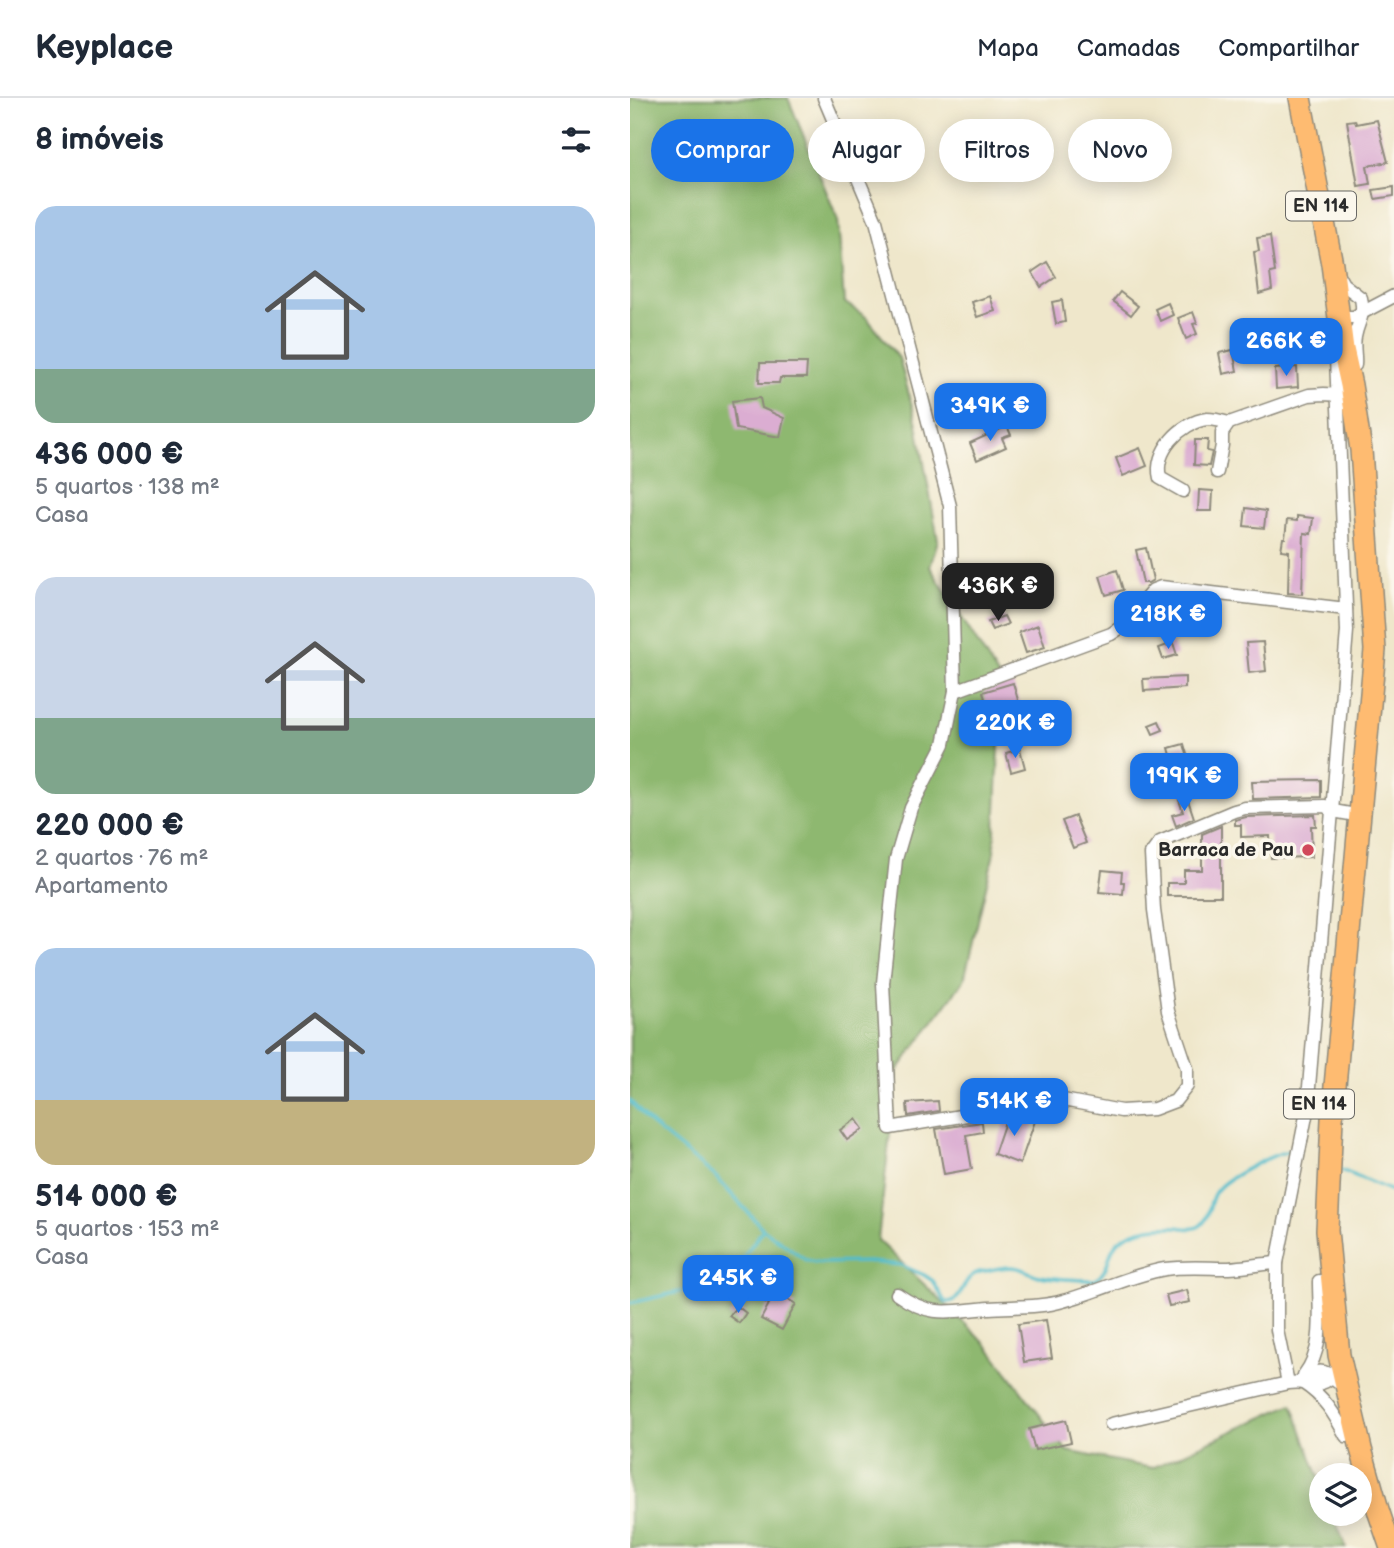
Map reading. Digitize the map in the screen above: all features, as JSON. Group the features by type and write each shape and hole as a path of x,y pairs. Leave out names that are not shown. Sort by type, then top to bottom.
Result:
{"main road":[{"name":"EN 114","path":"1288,98 1343,349 1345,390 1361,450 1375,650 1348,814 1327,1230 1336,1398 1355,1463"},
{"name":"EN 114","path":"1300,98 1332,264 1336,358 1345,404 1356,496 1362,591 1360,703 1318,1113 1316,1171 1317,1250 1323,1317 1361,1449 1361,1463"},
{"name":"EN 114","path":"1372,1505 1391,1548"},
{"name":"EN 114","path":"1372,1519 1380,1548"}],"street":[{"path":"824,98 876,221 950,506 955,691 944,744 911,808 896,859 883,983 890,1128 996,1110 1042,1096 1121,1111 1154,1109 1175,1101 1187,1086 1186,1068 1168,1011 1154,910 1151,854 1160,842 1245,808 1325,806 1348,814"},
{"path":"1332,264 1343,284 1361,299 1363,313 1355,333 1353,347 1356,361 1345,390"},
{"path":"1333,311 1351,299 1390,298"},
{"path":"1333,311 1346,317 1354,317 1390,298"},
{"path":"1336,358 1345,390 1343,527 1347,631 1348,814 1307,1111 1277,1263 1278,1330 1294,1382 1320,1395 1333,1411 1346,1436"},
{"path":"1183,491 1160,478 1158,463 1173,436 1184,428 1209,419 1229,423 1310,395 1345,390"},
{"path":"1217,472 1222,433 1229,423"},
{"path":"955,691 1111,634 1124,626 1153,590 1161,587 1346,609"},
{"path":"897,1294 928,1311 1037,1307 1064,1301 1158,1270 1191,1267 1233,1268 1277,1263"},
{"path":"1294,1382 1312,1365 1317,1352 1320,1281"},
{"path":"1111,1424 1294,1382 1325,1383 1336,1368"}],"green space":[{"path":"630,98 788,98 808,147 808,182 822,182 838,220 844,302 866,317 899,358 917,424 938,540 930,567 1002,682 994,853 964,980 897,1071 878,1240 986,1344 1067,1451 1152,1468 1292,1404 1314,1463 1309,1463 1309,1526 1338,1526 1346,1548 630,1548"}],"building":[{"path":"1355,120 1356,124 1377,120 1388,162 1367,166 1370,184 1358,186 1347,121"},
{"path":"1394,187 1394,196 1375,199 1373,190"},
{"path":"1270,236 1275,272 1270,273 1272,290 1259,294 1254,252 1259,251 1257,238"},
{"path":"1047,262 1056,277 1041,287 1032,272"},
{"path":"1120,292 1138,306 1131,315 1113,301"},
{"path":"990,296 995,311 977,317 972,302"},
{"path":"1062,300 1065,322 1056,324 1052,302"},
{"path":"1168,303 1173,315 1160,321 1155,309"},
{"path":"1193,312 1197,323 1193,324 1197,334 1186,339 1178,318"},
{"path":"1233,350 1237,371 1223,374 1219,353"},
{"path":"760,363 807,363 806,378 780,378 779,383 759,383"},
{"path":"1297,367 1298,387 1276,389 1275,369"},
{"path":"760,398 762,408 784,418 780,437 736,429 732,401"},
{"path":"1007,426 1011,435 1002,438 1006,447 977,460 970,443"},
{"path":"1195,440 1208,440 1207,451 1212,452 1209,466 1194,465"},
{"path":"1140,448 1147,466 1123,476 1116,458"},
{"path":"1199,490 1213,491 1212,511 1198,511"},
{"path":"1246,508 1266,511 1264,528 1244,526"},
{"path":"1297,516 1313,518 1311,534 1304,533 1302,594 1288,593 1289,551 1281,550 1287,520 1297,521"},
{"path":"1146,548 1153,580 1143,583 1136,550"},
{"path":"1117,570 1123,590 1106,595 1100,576"},
{"path":"1018,571 1024,586 1007,592 1002,577"},
{"path":"1158,597 1170,597 1176,620 1137,632 1135,626 1143,616 1161,611"},
{"path":"1004,616 1008,624 992,630 988,622"},
{"path":"1038,625 1045,647 1026,653 1019,632"},
{"path":"1263,642 1266,671 1249,673 1246,643"},
{"path":"1173,643 1177,655 1163,659 1159,648"},
{"path":"1185,677 1185,688 1144,691 1143,679"},
{"path":"1013,683 1024,720 994,729 983,692"},
{"path":"1159,721 1163,730 1153,734 1149,725"},
{"path":"1184,744 1193,775 1201,773 1206,792 1183,798 1169,748"},
{"path":"1020,749 1025,768 1011,772 1006,753"},
{"path":"1321,780 1321,797 1253,799 1252,781"},
{"path":"1187,797 1194,818 1176,826 1172,815 1183,812 1179,800"},
{"path":"1315,815 1316,826 1311,826 1312,857 1271,858 1270,836 1241,837 1241,825 1235,825 1235,820 1246,817"},
{"path":"1075,816 1086,843 1073,848 1062,821"},
{"path":"1221,826 1221,896 1167,896 1167,883 1184,883 1184,870 1202,870 1202,834"},
{"path":"1102,870 1122,872 1123,894 1099,892"},
{"path":"938,1101 939,1111 908,1116 907,1103"},
{"path":"1014,1114 1035,1121 1020,1164 994,1154 1007,1116"},
{"path":"856,1119 863,1129 847,1140 840,1130"},
{"path":"982,1122 983,1132 966,1135 972,1169 944,1174 936,1129"},
{"path":"766,1287 796,1304 782,1330 761,1319 769,1304 759,1299"},
{"path":"1187,1290 1190,1302 1169,1306 1166,1295"},
{"path":"737,1306 746,1313 739,1323 729,1316"},
{"path":"1046,1320 1052,1358 1024,1362 1018,1324"},
{"path":"1066,1420 1071,1442 1035,1450 1029,1429"}],"waterway":[{"path":"630,1101 652,1125 715,1176 763,1229 806,1260 821,1263 869,1262 901,1265 933,1281 945,1302 956,1298 973,1275 999,1268 1018,1268 1046,1277 1095,1280 1104,1272 1112,1250 1126,1236 1155,1227 1198,1227 1205,1220 1214,1194 1222,1185 1265,1160 1293,1151"},
{"path":"1341,1170 1394,1192"},
{"path":"630,1303 697,1288 733,1272 763,1229"}],"place":[{"name":"Barraca de Pau","path":"1308,850"}]}
